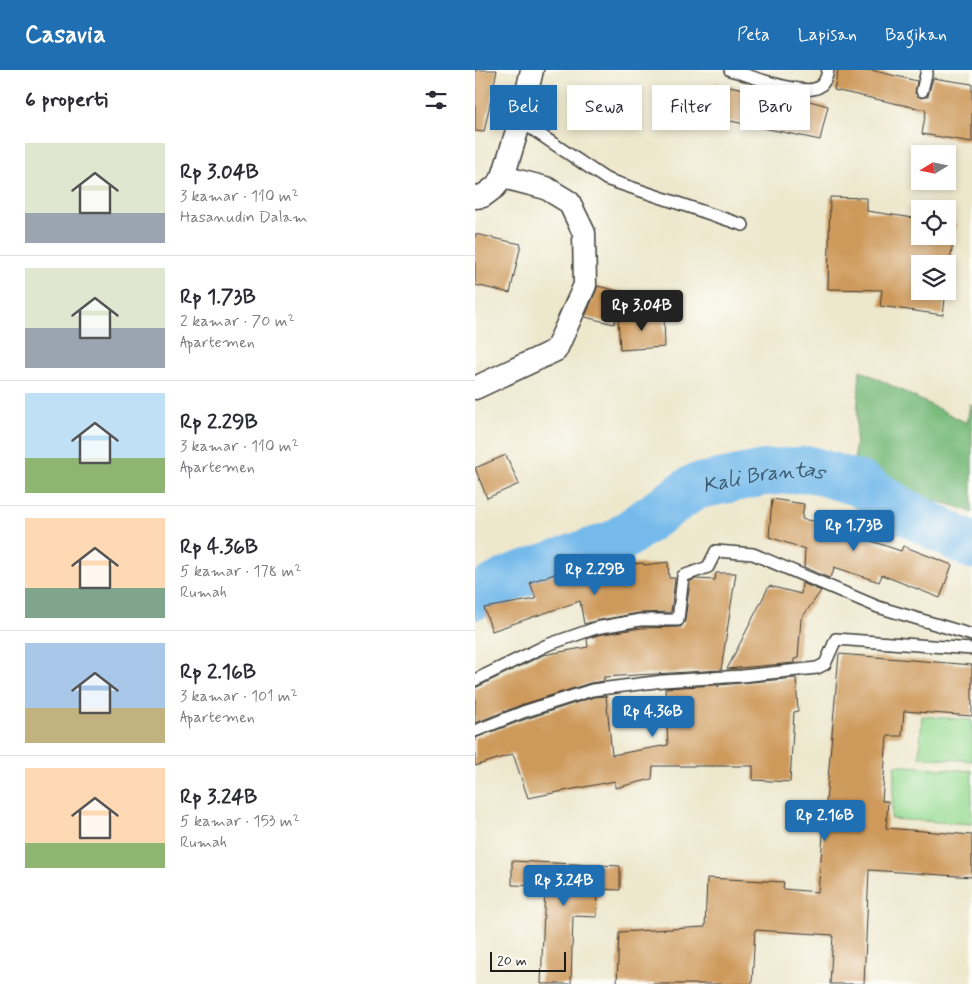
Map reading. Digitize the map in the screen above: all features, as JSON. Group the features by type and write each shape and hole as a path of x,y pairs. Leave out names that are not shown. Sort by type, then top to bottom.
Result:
{"street":[{"path":"529,85 532,70"},
{"path":"475,197 483,196 495,187 503,177 518,130"},
{"path":"475,388 556,350 585,285 585,233 569,202 546,188 503,177"}],"lane":[{"path":"730,70 795,89 814,89 819,87 826,79 828,70"},
{"path":"922,91 927,70"},
{"path":"532,130 606,179 743,225"},
{"path":"475,680 547,646 596,628 640,620 678,620 683,576 709,567 716,551 753,554 878,607 972,635"},
{"path":"475,730 523,712 592,690 663,681 742,676 817,668 825,664 835,639 972,649"}],"green space":[{"path":"860,370 967,423 970,404 972,405 972,513 959,507 910,494 854,466"},
{"path":"922,716 972,720 972,761 919,757"},
{"path":"895,765 972,771 972,824 891,819"}],"building":[{"path":"475,70 497,70 494,85 490,85 490,103 484,132 475,131"},
{"path":"838,70 871,70 917,81 915,93 921,98 928,96 933,78 972,84 972,142 922,134 926,110 834,90"},
{"path":"730,86 740,88 740,123 730,121"},
{"path":"810,101 828,106 820,140 773,130 810,130"},
{"path":"830,197 867,198 867,211 911,218 911,245 953,245 951,255 911,255 911,300 945,300 943,315 880,306 882,290 828,289"},
{"path":"475,234 521,244 510,293 475,285"},
{"path":"598,286 622,292 614,324 585,317"},
{"path":"664,315 665,347 620,350 618,317"},
{"path":"506,455 519,484 487,498 475,468"},
{"path":"772,499 804,504 802,519 839,526 838,530 901,551 903,546 952,565 940,598 882,575 879,582 834,567 833,573 829,578 804,567 805,549 769,537"},
{"path":"668,562 669,578 675,578 671,612 639,613 584,624 580,601 492,631 484,608 536,599 530,582 561,572 565,582 622,572 621,565"},
{"path":"716,573 736,573 721,670 604,677 604,681 590,683 521,705 475,723 475,688 543,655 588,647 587,639 598,635 641,628 681,627 685,621 690,581 696,579 715,580"},
{"path":"802,583 821,591 801,619 798,658 794,659 794,663 727,669 769,586 801,594"},
{"path":"839,654 972,665 972,716 904,711 902,736 887,736 882,801 888,801 886,828 972,835 972,877 869,870 864,984 830,984 833,935 755,930 752,984 617,984 619,932 705,927 707,878 784,882 783,889 818,892"},
{"path":"796,678 798,711 794,712 790,782 753,780 753,766 653,766 652,779 615,788 615,781 528,798 513,754 475,766 475,738 594,697 606,696 612,755 668,745 665,688 718,685 718,687 719,685"},
{"path":"512,861 620,866 620,890 598,889 597,917 573,916 571,984 541,984 545,886 512,885"}],"waterway":[{"name":"Kali Brantas","path":"475,597 513,577 615,543 694,487 764,473 810,469 860,484 904,511 972,546"}]}
